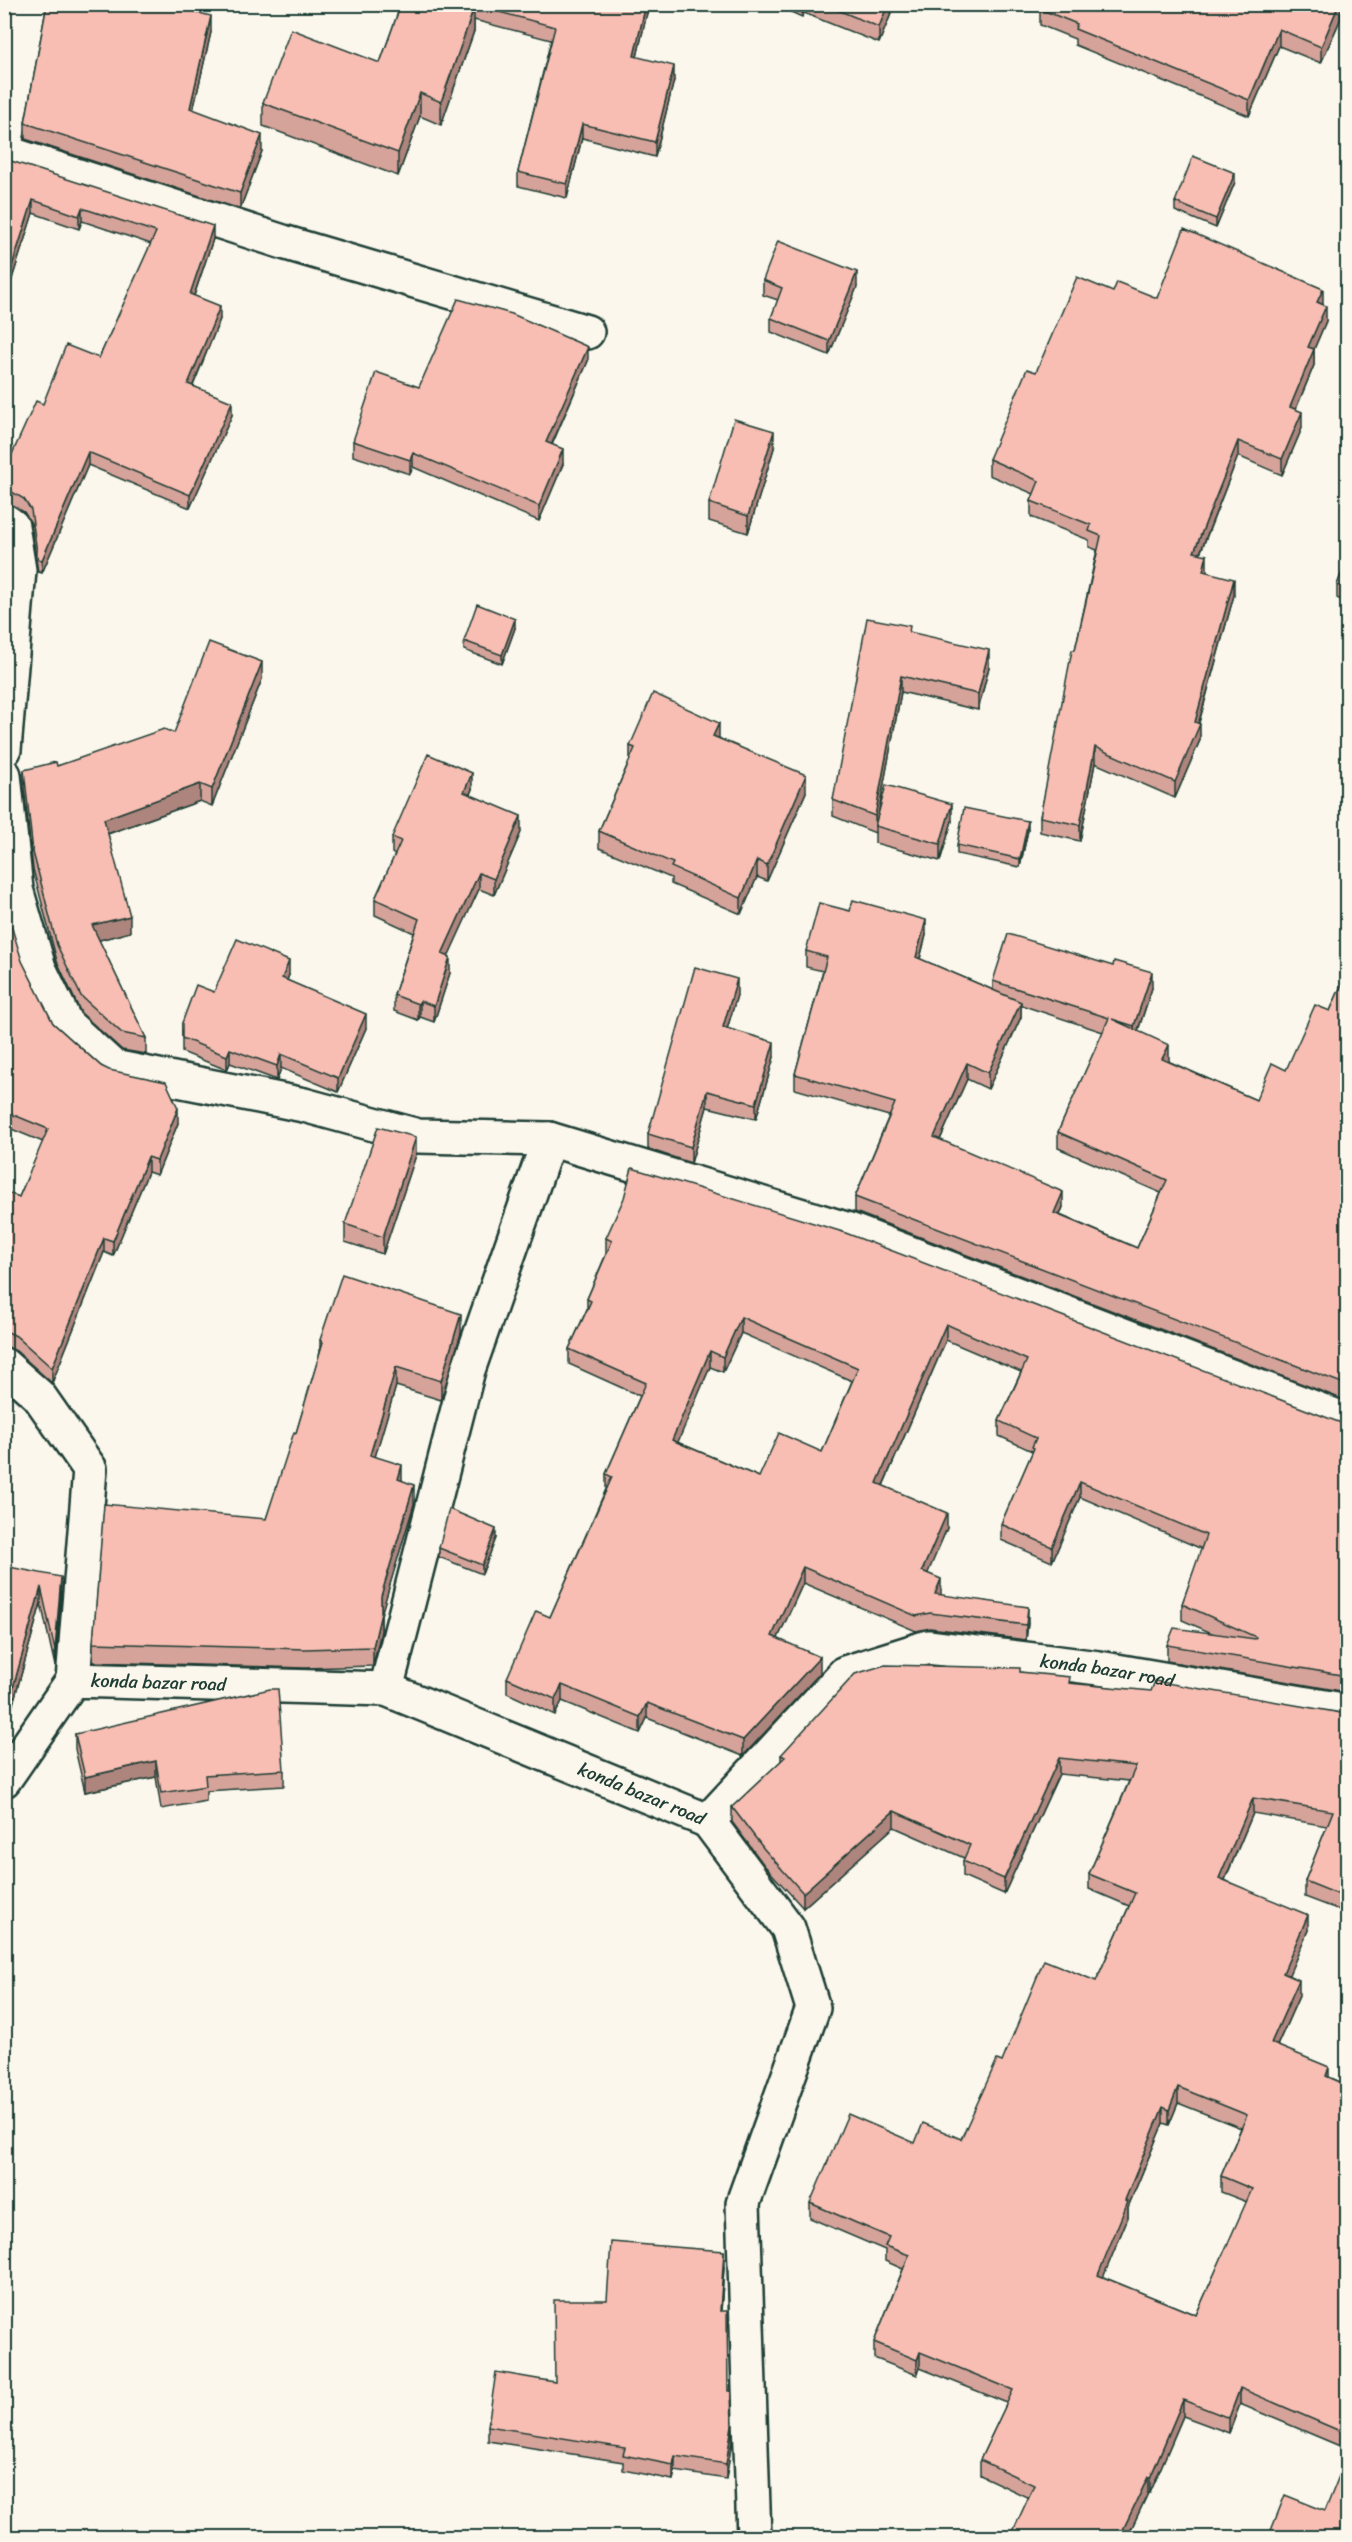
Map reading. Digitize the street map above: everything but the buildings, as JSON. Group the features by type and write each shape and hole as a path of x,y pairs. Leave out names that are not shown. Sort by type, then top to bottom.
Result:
{"street":[{"path":"31,4 4,151 283,242 587,332"},
{"path":"4,520 12,526 19,570 4,750"},
{"path":"4,775 16,889 39,968 66,1023 113,1067 304,1105 418,1136 549,1139 849,1230 1347,1421"},
{"path":"386,1689 468,1370 549,1139"},
{"path":"4,1365 39,1396 90,1470 73,1680"},
{"name":"konda bazar road","path":"4,1780 73,1680 386,1689 708,1821 845,1673 928,1647 1100,1668 1347,1711"},
{"path":"708,1821 788,1928 813,2008 743,2203 754,2538"}]}
